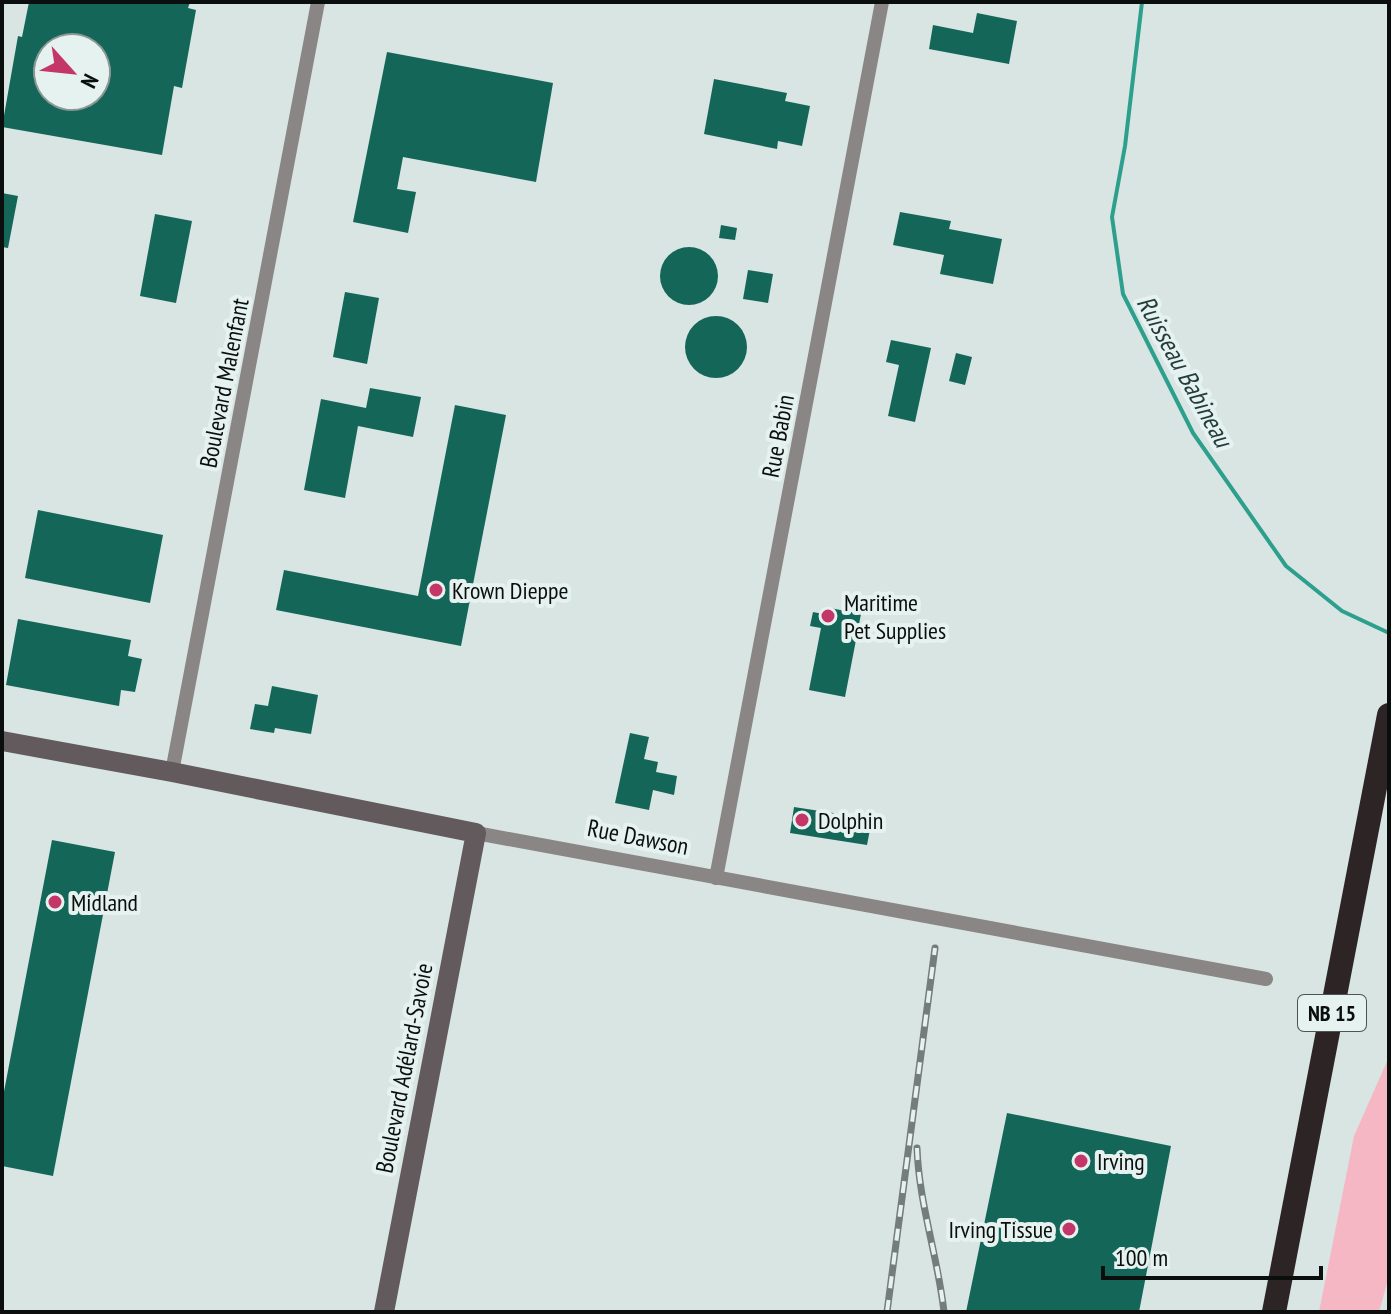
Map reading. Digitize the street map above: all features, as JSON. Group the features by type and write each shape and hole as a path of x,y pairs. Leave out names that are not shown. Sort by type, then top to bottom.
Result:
{"highway":[{"name":"NB 15","path":"1274,1312 1389,715"}],"street":[{"name":"Boulevard Malenfant","path":"172,772 318,2"},
{"name":"Rue Babin","path":"716,878 882,2"},
{"name":"Rue Dawson","path":"2,741 476,833 1266,979"},
{"name":"Boulevard Adélard-Savoie","path":"384,1312 476,833"}],"shaded area":[{"path":"1388,1059 1389,1276 1379,1312 1319,1312 1354,1136"}],"building":[{"path":"29,2 190,2 188,8 196,10 182,88 174,86 162,155 2,127 18,36 22,37"},
{"path":"977,13 1017,21 1009,64 929,49 933,25 973,33"},
{"path":"387,52 553,83 536,182 403,157 397,189 416,192 408,233 353,222"},
{"path":"714,79 787,93 785,101 810,106 802,146 778,141 777,149 704,134"},
{"path":"2,193 18,196 8,248 2,247"},
{"path":"900,212 951,221 949,229 1002,239 993,284 940,274 944,255 893,245"},
{"path":"155,214 192,221 176,303 140,296"},
{"path":"721,225 737,228 735,240 719,238"},
{"path":"689,247 709,256 718,276 709,296 689,305 669,296 660,276 669,256"},
{"path":"748,270 773,274 768,303 743,299"},
{"path":"345,292 379,298 367,364 333,357"},
{"path":"716,316 728,318 738,325 745,335 745,359 738,369 728,376 716,378 704,376 694,369 687,359 685,347 687,335 694,325 704,318"},
{"path":"891,340 931,348 915,422 888,416 899,365 886,362"},
{"path":"956,353 972,357 965,385 949,381"},
{"path":"370,388 421,397 413,437 358,426 345,498 304,490 321,399 366,408"},
{"path":"455,405 506,415 461,646 276,610 284,570 418,596"},
{"path":"38,510 163,535 150,603 25,578"},
{"path":"825,607 861,614 845,697 809,690 821,628 810,626 813,612 823,614"},
{"path":"18,619 131,640 128,656 142,659 135,692 121,690 119,706 6,685"},
{"path":"272,686 318,695 311,734 275,728 274,733 250,729 255,704 268,706"},
{"path":"630,733 649,737 644,759 658,762 656,772 677,776 674,795 653,790 649,810 615,803"},
{"path":"794,807 872,819 867,845 790,833"},
{"path":"52,840 115,852 53,1176 2,1166 2,1102"},
{"name":"Irving Tissue","path":"1007,1113 1171,1146 1139,1312 966,1312"}],"waterway":[{"name":"Ruisseau Babineau","path":"1142,2 1125,146 1112,217 1123,294 1193,433 1286,566 1342,611 1389,633"}],"railway":[{"path":"887,1312 935,948"},
{"path":"917,1148 921,1190 944,1312"}],"place":[{"name":"Krown Dieppe","path":"436,590"},
{"name":"Maritime Pet Supplies","path":"828,616"},
{"name":"Dolphin","path":"802,820"},
{"name":"Midland","path":"55,902"},
{"name":"Irving","path":"1081,1161"},
{"name":"Irving Tissue","path":"1069,1229"}]}
